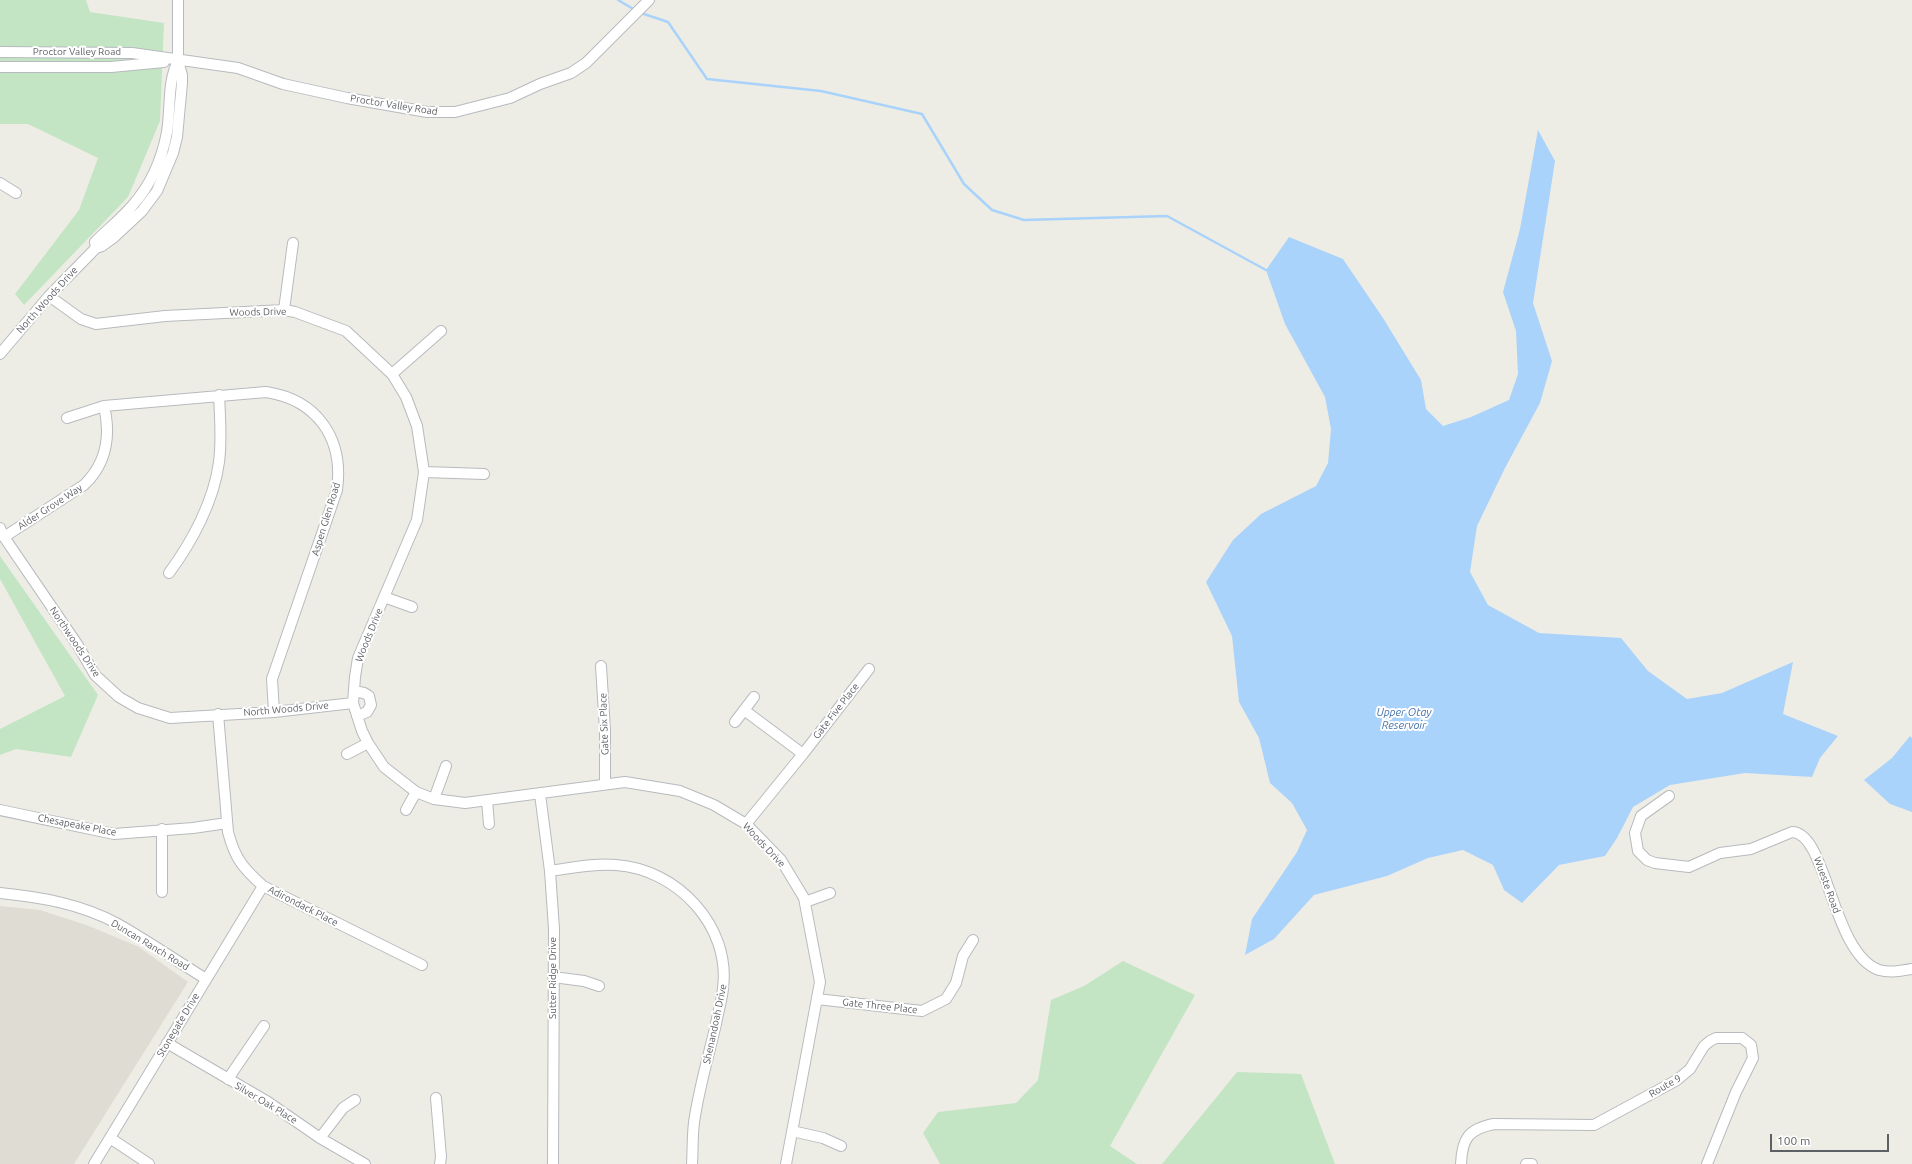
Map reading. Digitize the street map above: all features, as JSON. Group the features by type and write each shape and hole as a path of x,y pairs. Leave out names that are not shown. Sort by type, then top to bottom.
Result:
{"street":[{"name":"North Woods Drive","path":"0,354 49,296 96,248 95,242 140,197 154,172 162,153 167,133 172,73 178,61 178,0"},
{"name":"Proctor Valley Road","path":"0,52 132,53 178,61 238,68 283,84 347,98 427,112 455,112 510,98 540,84 571,73 586,63 649,0"},
{"name":"Proctor Valley Road","path":"0,67 111,67 178,61"},
{"path":"0,183 16,193"},
{"path":"284,310 293,243"},
{"name":"Woods Drive","path":"49,296 80,319 96,324 165,316 284,310 295,312 346,331 392,374 406,397 417,426 424,472 417,520 358,658 353,703 368,743 384,767 416,792 434,799 465,803 540,794 605,783 624,782 680,791 714,805 746,824 781,860 805,902 820,982 786,1164"},
{"path":"392,374 441,331"},
{"name":"Aspen Glen Road","path":"67,418 104,406 266,392 283,395 299,402 313,413 325,427 334,444 338,462 337,490 272,679 274,712"},
{"path":"169,573 188,546 214,486 219,456 219,395"},
{"name":"Alder Grove Way","path":"4,538 84,485 94,474 102,461 107,446 108,420 104,406"},
{"path":"424,472 484,474"},
{"path":"0,528 4,538"},
{"name":"Northwoods Drive","path":"4,538 69,633 95,675 110,690 133,706 170,718 218,714"},
{"path":"384,597 412,607"},
{"name":"Gate Six Place","path":"601,666 605,730 605,783"},
{"name":"Gate Five Place","path":"746,824 870,669"},
{"path":"354,692 364,693 369,696 371,705 367,712 357,716"},
{"path":"735,722 754,697"},
{"name":"North Woods Drive","path":"218,714 274,712 353,703"},
{"path":"744,710 803,754"},
{"name":"Adirondack Place","path":"218,714 226,790 227,823 232,846 246,871 263,886 422,965"},
{"path":"347,754 368,743"},
{"path":"434,799 446,766"},
{"path":"406,810 416,792"},
{"name":"Sutter Ridge Drive","path":"540,794 550,872 554,929 553,1164"},
{"name":"Wueste Road","path":"1668,796 1641,816 1636,827 1634,838 1638,851 1647,860 1659,864 1689,867 1720,853 1751,849 1792,832 1799,833 1815,852 1837,912 1856,952 1867,963 1883,971 1895,972 1912,969"},
{"path":"487,801 489,824"},
{"name":"Chesapeake Place","path":"0,810 114,834 162,829 194,828 227,823"},
{"path":"162,829 162,892"},
{"name":"Shenandoah Drive","path":"550,872 605,864 627,866 648,872 668,882 687,896 703,914 714,934 721,955 724,989 695,1117 692,1164"},
{"name":"Stonegate Drive","path":"94,1164 263,886"},
{"name":"Duncan Ranch Road","path":"0,893 30,896 73,906 117,923 206,979"},
{"path":"805,902 830,893"},
{"name":"Gate Three Place","path":"817,999 922,1011 946,1000 956,983 963,956 973,940"},
{"path":"553,977 584,981 599,986"},
{"path":"228,1079 264,1026"},
{"name":"Route 9","path":"1461,1164 1462,1147 1468,1137 1478,1129 1494,1124 1594,1125 1678,1080 1690,1069 1704,1046 1710,1041 1716,1038 1742,1038 1750,1045 1753,1058 1736,1092 1707,1164"},
{"name":"Silver Oak Place","path":"167,1043 268,1102 320,1138 365,1164"},
{"path":"436,1098 441,1157 440,1164"},
{"path":"320,1138 343,1108 355,1100"},
{"path":"792,1131 823,1138 841,1146"},
{"path":"110,1138 149,1164"},
{"path":"1526,1164 1532,1164"}],"shaded area":[{"path":"0,906 40,910 89,926 139,947 188,982 74,1164 0,1164"}],"green space":[{"path":"0,0 86,0 90,12 164,23 160,121 128,197 24,305 15,294 79,210 98,158 28,124 0,124"},
{"path":"0,556 98,695 71,757 16,749 0,755 0,729 65,696 0,579"},
{"path":"1123,961 1195,995 1110,1146 1137,1164 940,1164 923,1133 938,1112 1016,1103 1038,1080 1051,1000 1084,986"},
{"path":"1237,1072 1301,1074 1335,1164 1162,1164"}],"water":[{"name":"Upper Otay Reservoir","path":"1538,130 1555,161 1533,303 1552,361 1540,403 1505,468 1477,526 1470,572 1488,605 1539,633 1621,638 1648,671 1687,699 1722,693 1793,662 1783,714 1838,736 1820,758 1812,777 1745,773 1670,785 1633,807 1617,838 1605,856 1559,865 1522,903 1504,890 1493,865 1463,850 1428,858 1387,876 1314,895 1274,939 1245,955 1252,919 1297,852 1307,830 1292,803 1270,783 1259,738 1239,702 1232,636 1206,582 1233,540 1261,514 1316,486 1328,463 1331,429 1325,397 1285,324 1266,270 1289,237 1343,259 1383,318 1421,380 1426,409 1443,426 1471,417 1509,400 1518,374 1516,331 1503,292 1520,229"},
{"path":"1910,736 1912,738 1912,812 1890,804 1864,780 1892,758"}],"waterway":[{"path":"618,0 635,10"},
{"path":"641,13 668,22 707,79 821,91 922,114 964,184 992,210 1024,220 1167,216 1266,270"}]}
